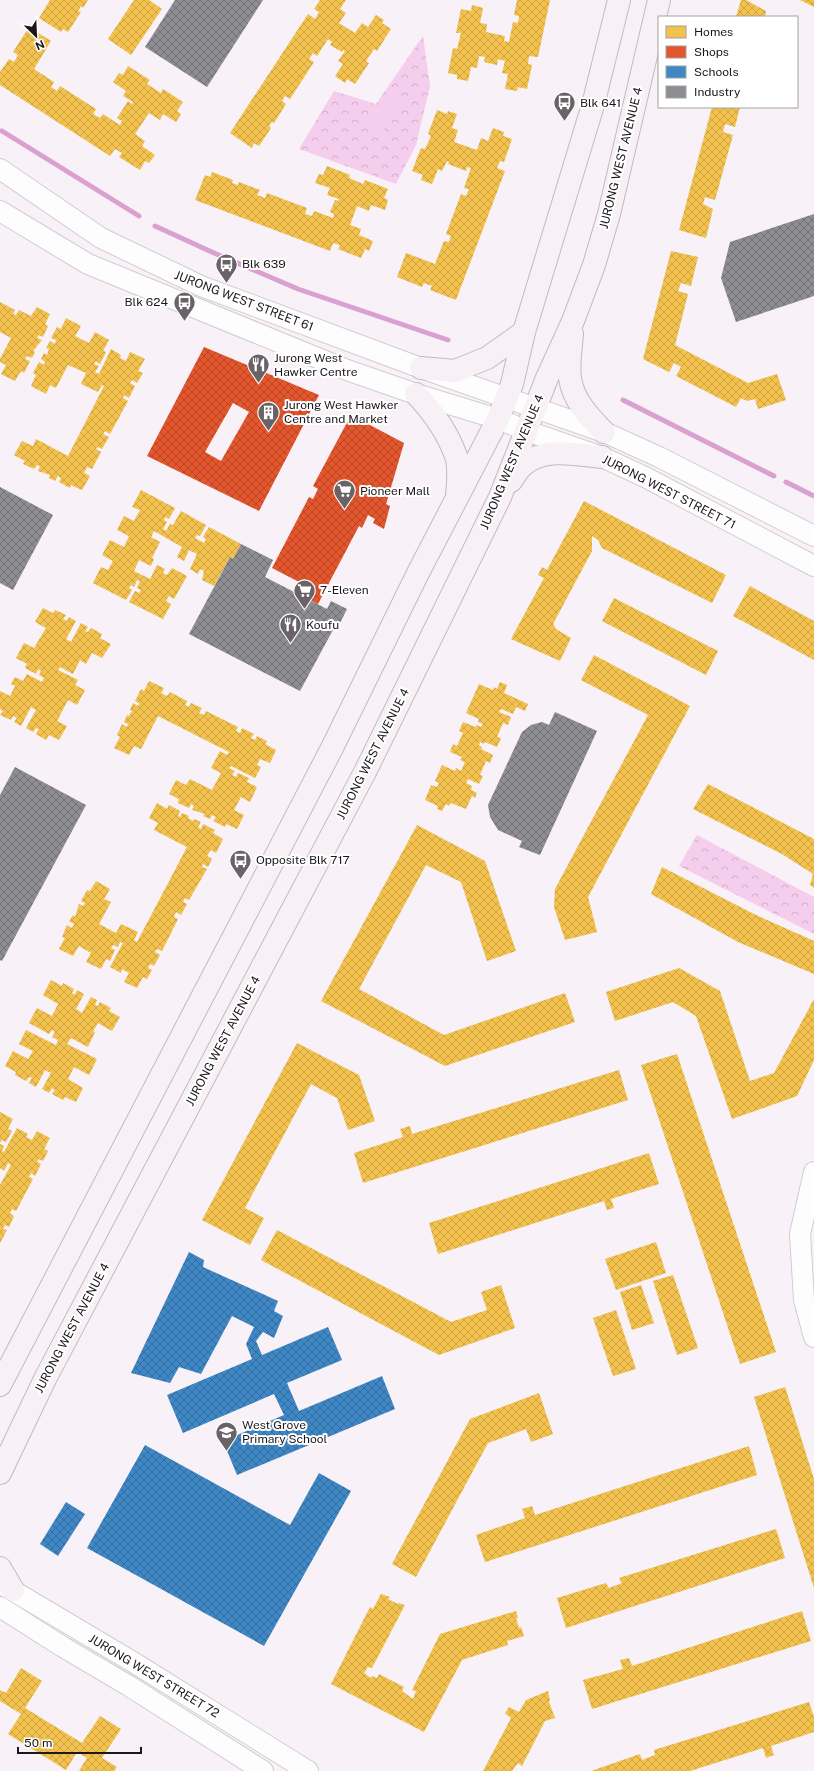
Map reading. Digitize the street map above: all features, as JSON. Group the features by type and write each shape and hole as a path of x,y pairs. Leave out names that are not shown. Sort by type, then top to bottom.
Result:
{"main road":[{"path":"0,1385 332,748 418,573 498,419 512,384 524,332 593,105 619,0"},
{"name":"JURONG WEST AVENUE 4","path":"0,1473 45,1379 366,770 500,497 594,265 609,214 659,0"},
{"path":"572,321 570,378 578,401 589,418 604,432"},
{"path":"422,368 455,371 493,354 524,332"},
{"path":"416,394 434,413 456,457 458,497"},
{"path":"500,497 522,466 539,456 556,452 602,457"},
{"path":"0,1568 4,1593"}],"street":[{"name":"JURONG WEST STREET 61","path":"0,169 101,238 201,286 422,368 506,397"},
{"name":"JURONG WEST STREET 61","path":"0,211 88,264 347,370 416,394 498,419"},
{"name":"JURONG WEST STREET 71","path":"506,397 604,432 672,464 814,536"},
{"name":"JURONG WEST STREET 71","path":"498,419 527,432 602,457 647,478 814,566"},
{"path":"814,1172 800,1234 804,1300 814,1336"},
{"name":"JURONG WEST STREET 72","path":"4,1593 63,1647 129,1686 263,1771"},
{"name":"JURONG WEST STREET 72","path":"4,1593 133,1662 308,1771"}],"green space":[{"path":"423,36 430,86 416,145 396,184 299,149 334,91 376,104"},
{"path":"388,91 404,100 382,133 365,123"},
{"path":"697,835 814,897 814,934 679,866"}],"building: Homes":[{"path":"50,0 88,0 83,8 81,6 78,11 81,12 68,32 63,29 61,32 39,18"},
{"path":"134,0 149,0 162,9 131,55 108,39"},
{"path":"320,0 346,0 340,9 346,13 339,23 355,33 362,23 368,27 376,15 384,20 382,23 391,29 377,51 374,49 366,61 369,63 355,84 347,79 345,83 335,76 343,64 338,61 345,51 343,50 342,52 330,45 332,42 328,39 317,56 313,53 309,59 314,62 290,99 285,96 282,101 286,104 274,123 272,122 269,126 271,128 259,146 254,143 252,148 230,133 308,14 315,19 319,12 314,9"},
{"path":"517,0 550,0 538,57 529,56 528,64 532,65 527,89 518,87 517,91 505,89 508,74 502,73 505,61 498,59 497,65 484,62 485,57 479,56 477,68 471,67 468,81 457,79 457,75 448,73 453,48 457,49 461,33 456,33 461,9 471,11 472,5 483,8 480,23 487,24 486,32 505,36 504,41 509,42 513,22 518,23 519,16 514,15"},
{"path":"741,0 746,0 766,11 765,16 736,16"},
{"path":"800,0 814,0 814,7"},
{"path":"29,27 51,41 34,69 54,82 51,87 57,91 60,86 96,109 93,114 100,118 103,114 120,125 122,121 117,118 128,101 132,104 133,102 123,96 126,91 113,82 119,73 123,75 128,66 150,80 147,84 161,93 163,89 183,102 177,111 181,114 176,122 163,114 160,120 149,113 135,134 145,141 142,146 155,155 149,163 145,161 140,170 119,157 122,153 115,149 110,156 0,85 0,72 9,59 14,62 18,55 13,52"},
{"path":"712,108 740,108 735,127 725,124 723,132 733,135 715,200 705,197 703,204 713,209 706,238 679,230"},
{"path":"437,110 447,114 448,111 457,114 452,128 458,130 454,142 477,150 481,138 488,141 493,128 504,132 503,136 512,139 504,162 500,161 497,168 505,171 456,300 430,290 432,286 424,283 422,287 397,277 406,253 435,264 444,241 449,242 451,236 446,234 461,194 466,196 469,189 464,188 471,168 467,167 466,171 448,164 449,162 447,161 442,171 438,169 432,184 421,180 423,175 412,171 421,148 425,149 431,136 428,134"},
{"path":"327,166 350,175 349,178 363,184 365,180 388,189 384,198 388,200 385,210 371,205 369,211 357,206 350,225 361,229 359,235 373,241 369,251 365,249 361,258 338,249 340,245 333,243 330,251 195,200 205,175 210,177 212,172 233,180 232,183 238,185 239,182 260,190 257,195 265,198 267,193 307,208 305,214 312,216 314,211 333,218 334,214 330,212 335,200 338,201 339,199 327,195 330,188 315,183 319,174 323,175"},
{"path":"671,251 698,257 691,286 681,283 678,291 688,294 675,345 748,383 777,374 786,400 758,409 755,399 747,401 741,398 736,407 676,376 681,367 674,363 669,372 643,359"},
{"path":"0,302 15,310 13,314 16,315 19,310 31,316 37,307 50,314 45,324 48,326 43,337 39,335 37,338 42,340 33,351 35,352 32,358 27,356 25,359 30,361 24,373 21,371 15,381 1,374 6,365 0,362 0,359 11,338 0,332"},
{"path":"66,318 81,326 75,336 89,343 95,332 109,340 103,351 106,352 100,364 96,361 94,364 99,366 95,372 99,374 111,349 121,355 120,358 126,361 130,352 145,359 138,371 143,373 137,383 132,380 130,383 135,386 129,398 124,395 123,398 128,401 110,434 105,431 103,434 109,437 102,449 97,447 96,449 101,452 92,469 87,467 84,473 90,476 82,490 71,485 70,488 59,482 61,478 58,476 55,481 49,478 50,475 38,471 40,466 37,465 34,469 23,464 25,461 14,455 22,441 33,446 36,439 68,456 104,386 102,385 98,392 81,384 86,373 68,365 56,388 50,385 46,394 31,386 36,375 33,373 39,362 44,365 45,362 41,359 44,353 47,355 49,349 46,348 50,341 55,344 56,340 51,338 57,327 61,329"},
{"path":"141,490 175,508 169,519 165,517 164,520 167,522 163,529 166,531 170,524 173,525 181,511 206,525 200,536 197,535 195,538 204,543 206,539 203,537 209,527 241,544 233,559 230,557 214,586 202,580 204,571 200,569 198,574 190,569 197,554 189,550 184,561 177,557 182,547 154,531 151,537 160,542 152,558 154,559 151,566 139,560 134,571 150,579 157,565 165,569 163,573 167,575 172,568 187,576 174,599 169,596 166,601 171,604 163,619 129,602 135,591 139,593 141,590 137,588 140,581 137,580 134,587 131,585 129,588 132,590 126,600 93,583 101,567 108,570 113,561 102,555 110,540 124,547 129,536 117,530 124,516 134,521 140,510 132,507"},
{"path":"584,501 726,575 712,603 602,548 598,540 592,536 592,551 553,624 556,629 571,638 560,661 511,639 544,578 538,575 542,567 547,570"},
{"path":"750,586 814,621 814,660 733,616"},
{"path":"614,598 718,651 706,675 602,621"},
{"path":"43,608 53,613 55,610 66,615 63,619 67,621 69,617 76,621 66,639 71,642 81,623 88,627 85,631 88,632 91,628 102,634 100,638 111,644 102,658 92,653 86,664 80,660 73,674 60,667 58,670 78,680 75,685 85,690 77,705 68,700 57,721 67,726 59,740 49,735 46,740 36,734 39,729 36,728 33,732 26,728 36,710 31,707 21,726 14,722 17,718 13,716 11,720 0,715 3,711 0,709 0,691 10,696 15,686 11,684 15,677 23,681 27,674 42,682 44,678 39,675 41,671 38,669 36,674 25,668 27,664 16,658 24,643 34,648 46,628 35,622"},
{"path":"594,655 690,706 588,897 597,932 565,940 554,907 555,889 648,715 581,680"},
{"path":"149,681 164,688 161,693 167,696 170,692 187,701 185,705 189,707 191,703 202,708 199,713 204,715 206,711 238,727 236,731 240,733 242,728 254,734 251,738 255,740 257,736 267,741 265,744 276,750 270,763 260,759 257,765 261,767 255,778 231,766 229,768 235,771 232,775 236,777 238,773 249,778 247,782 257,787 250,802 241,797 234,810 244,815 237,829 226,824 225,827 213,821 216,817 212,815 210,819 203,816 205,814 192,810 194,806 191,804 189,808 178,803 179,799 169,794 176,780 186,785 190,779 212,790 221,773 211,768 220,751 227,755 229,752 158,716 141,749 134,746 129,755 114,748 120,737 117,735 122,724 127,727 128,724 124,722 127,715 129,716 132,711 130,710 133,703 138,706 139,703 135,701 141,689 144,691"},
{"path":"500,682 507,685 504,693 528,704 525,711 516,707 513,714 501,709 499,712 511,717 508,725 503,723 497,737 501,738 497,747 485,742 484,744 480,742 479,745 482,747 481,749 493,755 490,763 486,761 480,775 483,776 479,784 468,779 466,783 472,786 471,790 477,793 475,798 472,796 466,809 451,803 449,806 446,804 442,811 437,809 438,806 425,800 431,785 437,787 439,783 435,781 442,765 455,771 456,768 461,771 465,762 460,760 462,757 450,752 453,744 457,746 463,733 459,731 463,722 476,727 476,725 481,727 483,724 478,722 479,719 466,713 479,684 493,690 494,687 497,689"},
{"path":"708,784 814,839 814,888 810,885 813,874 782,854 693,809"},
{"path":"157,803 167,809 169,805 180,811 178,816 180,817 182,813 189,816 188,818 193,821 194,819 201,822 198,827 201,829 203,824 215,830 213,833 223,839 216,853 211,850 207,856 212,859 208,867 203,864 202,867 207,869 189,900 185,898 183,902 187,904 181,915 176,912 174,917 178,919 162,951 157,949 155,952 160,955 154,966 150,964 148,968 152,970 147,979 143,977 137,988 124,982 129,973 122,969 121,973 110,967 123,943 120,942 118,947 113,945 111,948 115,950 110,961 106,959 101,969 86,962 91,953 79,946 73,956 59,949 65,938 62,937 67,925 72,928 74,924 69,921 73,915 75,917 79,904 83,906 85,903 81,901 87,890 90,891 96,881 110,889 104,899 111,902 99,924 116,933 121,924 138,932 134,940 137,942 187,847 154,830 158,823 149,818"},
{"path":"417,825 485,861 516,951 487,961 461,882 426,865 359,989 444,1035 565,993 575,1022 445,1066 321,1001"},
{"path":"662,867 756,915 814,941 814,974 738,942 651,894"},
{"path":"679,968 720,991 750,1081 774,1073 814,999 814,1060 797,1096 732,1119 696,1016 673,1002 615,1021 606,992"},
{"path":"51,980 62,986 63,983 74,989 72,993 75,995 77,990 84,994 76,1009 82,1013 91,997 97,1000 95,1005 98,1006 100,1002 111,1008 109,1011 120,1017 112,1031 98,1023 93,1031 95,1032 88,1047 71,1038 67,1044 97,1059 89,1075 74,1067 68,1079 83,1088 76,1102 65,1097 63,1100 52,1094 55,1090 52,1088 49,1093 42,1089 51,1073 45,1070 36,1087 29,1083 32,1078 29,1077 26,1081 15,1075 16,1072 5,1066 13,1051 28,1059 33,1051 19,1044 26,1030 56,1045 58,1040 52,1037 55,1032 52,1030 49,1034 29,1023 37,1008 52,1016 58,1004 43,995"},
{"path":"297,1043 359,1075 375,1121 348,1130 337,1098 311,1084 245,1208 264,1218 250,1245 202,1220"},
{"path":"677,1054 776,1352 740,1364 641,1065"},
{"path":"619,1070 628,1100 363,1183 354,1153 403,1137 400,1129 410,1126 412,1134"},
{"path":"0,1112 13,1119 8,1129 12,1131 6,1142 2,1140 0,1143"},
{"path":"17,1128 28,1134 26,1137 32,1140 37,1131 50,1138 44,1149 48,1151 43,1161 39,1159 37,1162 41,1164 35,1176 31,1173 29,1177 33,1179 16,1211 12,1209 10,1213 14,1216 9,1227 5,1225 3,1229 7,1230 0,1243 0,1185 11,1165 8,1163 4,1171 0,1168 0,1144 4,1146 2,1151 4,1152"},
{"path":"649,1153 659,1184 611,1199 614,1208 607,1210 604,1201 438,1254 429,1223"},
{"path":"277,1230 451,1322 487,1310 481,1292 501,1285 515,1328 439,1355 261,1260"},
{"path":"656,1242 666,1273 616,1290 605,1259"},
{"path":"673,1275 698,1348 677,1355 653,1281"},
{"path":"641,1285 654,1323 632,1330 620,1292"},
{"path":"616,1310 636,1369 613,1376 593,1318"},
{"path":"785,1387 814,1479 814,1588 754,1397"},
{"path":"539,1393 553,1434 531,1442 526,1429 488,1443 416,1577 392,1564 470,1419"},
{"path":"749,1446 757,1475 485,1562 476,1535 525,1518 522,1509 532,1506 535,1515"},
{"path":"776,1529 785,1558 566,1628 557,1598 606,1583 609,1588 622,1583 619,1578"},
{"path":"381,1594 390,1597 388,1599 398,1604 405,1605 372,1668 368,1667 364,1673 371,1678 372,1676 377,1678 379,1674 404,1687 402,1691 413,1699 416,1691 412,1690 440,1634 516,1611 518,1618 516,1618 519,1628 521,1627 524,1636 507,1641 508,1645 462,1660 424,1732 331,1684 370,1607 373,1609"},
{"path":"802,1611 811,1641 592,1709 583,1680 623,1669 620,1660 629,1658 632,1666"},
{"path":"21,1668 42,1681 25,1708 82,1743 100,1716 121,1729 102,1758 117,1767 114,1771 79,1771 87,1758 77,1752 66,1770 8,1734 21,1714 0,1701 0,1690 6,1693"},
{"path":"548,1691 549,1702 555,1718 545,1721 522,1766 518,1763 512,1771 483,1771 511,1718 505,1713 509,1707 519,1712 526,1700"},
{"path":"809,1702 814,1717 814,1732 771,1746 774,1755 766,1758 763,1748 690,1771 591,1771 640,1754 642,1760 655,1755 654,1750"}],"building: Shops":[{"name":"Jurong West Hawker Centre and Market","path":"204,347 319,395 259,511 147,456","holes":["233,403 249,412 221,461 205,452"]},
{"name":"Pioneer Mall","path":"351,415 404,443 386,504 390,506 384,529 373,523 375,519 368,515 362,528 359,526 318,604 294,592 299,582 272,568 309,497 313,499 318,489 313,486"}],"building: Schools":[{"path":"189,1252 204,1260 203,1267 278,1301 274,1311 283,1316 274,1338 263,1332 256,1341 262,1355 328,1327 342,1360 287,1383 299,1411 382,1376 395,1409 237,1475 223,1441 284,1415 274,1394 183,1433 167,1395 252,1359 246,1344 254,1327 232,1316 201,1374 179,1367 170,1383 131,1373"},
{"path":"145,1445 290,1525 319,1473 351,1491 264,1646 87,1548"},
{"path":"66,1502 85,1514 58,1556 40,1544"}],"building: Industry":[{"path":"175,0 263,0 207,87 145,47"},
{"path":"814,214 814,296 736,322 721,278 730,242"},
{"path":"0,487 53,515 13,590 0,583"},
{"path":"241,544 273,560 265,577 327,609 331,601 347,609 337,629 334,628 300,691 189,634 230,557 233,559"},
{"path":"555,712 597,731 540,855 519,847 522,841 498,830 490,817 488,805 522,732 531,725 542,722 549,725"},
{"path":"15,767 86,805 2,961 0,960 0,795"}],"waterway":[{"path":"2,131 139,216"},
{"path":"155,226 298,289 448,340"},
{"path":"623,400 774,476"},
{"path":"786,482 814,496"}],"place":[{"name":"Blk 641","path":"565,122"},
{"name":"Blk 639","path":"227,284"},
{"name":"Blk 624","path":"184,322"},
{"name":"Jurong West Hawker Centre","path":"259,384"},
{"name":"Jurong West Hawker Centre and Market","path":"269,432"},
{"name":"Pioneer Mall","path":"345,510"},
{"name":"7-Eleven","path":"305,610"},
{"name":"Koufu","path":"291,644"},
{"name":"Opposite Blk 717","path":"240,880"},
{"name":"West Grove Primary School","path":"227,1452"}]}
